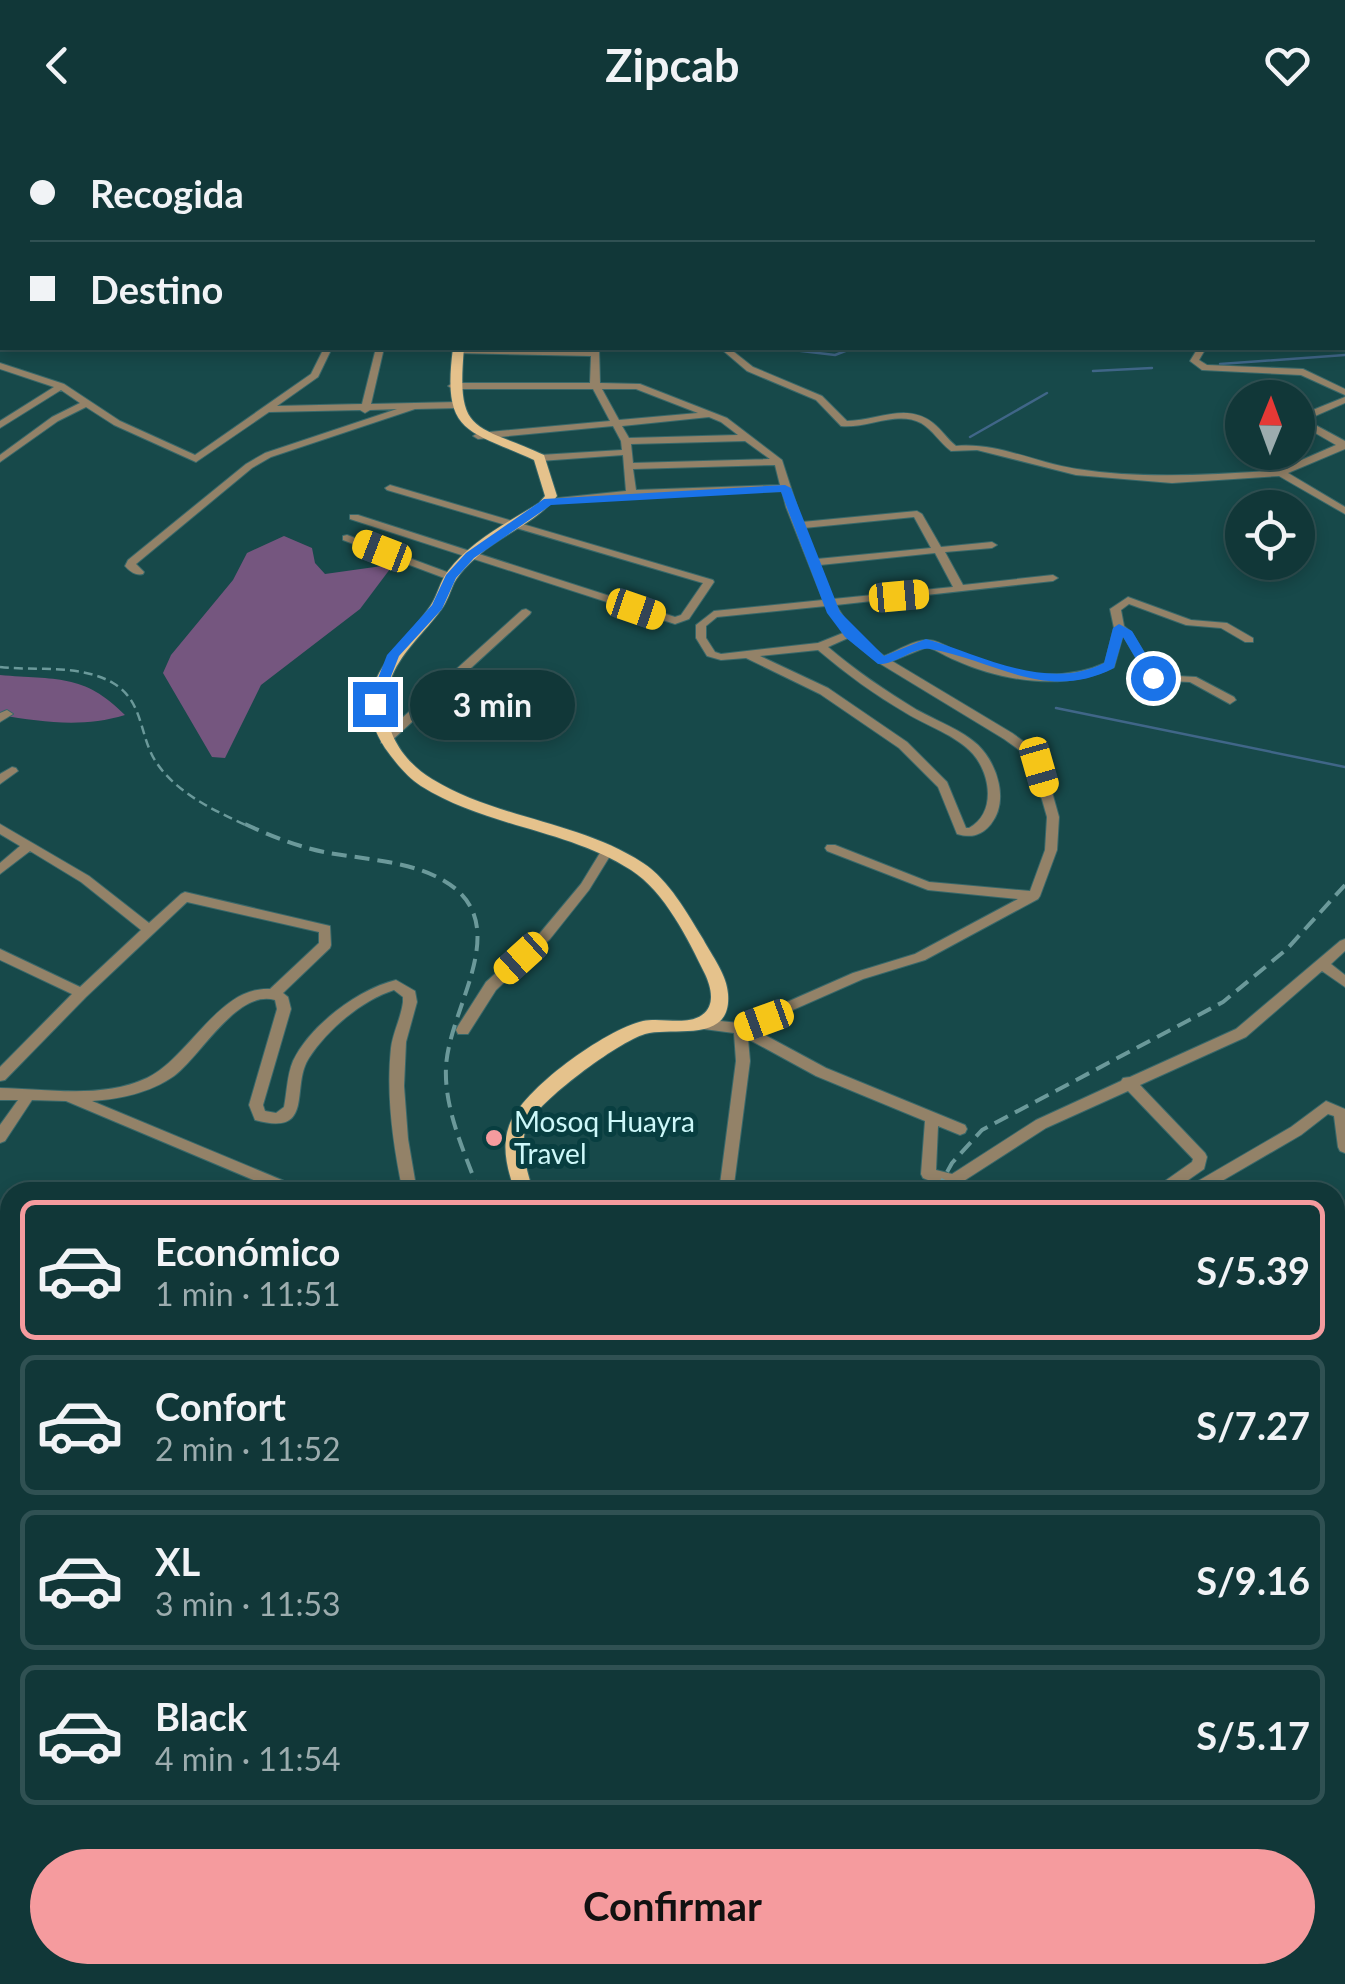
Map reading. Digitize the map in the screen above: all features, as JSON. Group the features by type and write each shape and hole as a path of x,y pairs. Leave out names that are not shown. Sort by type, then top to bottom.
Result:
{"main road":[{"path":"458,350 453,386 458,405 478,436 540,458 551,496 548,502 470,556 450,577 438,606 412,630 387,672 375,704 386,740 430,785 607,850 642,870 658,886 715,977 720,1006 701,1024 659,1024 635,1030 535,1102 520,1120 514,1143 522,1182"}],"street":[{"path":"0,366 61,386 191,459 200,458 321,369 327,350"},
{"path":"366,410 380,350"},
{"path":"595,350 594,384 627,447 631,494"},
{"path":"726,350 750,369 810,393 844,424 868,425 880,418 909,416 934,428 954,449 977,447 1076,472 1172,480 1280,473 1345,445"},
{"path":"1201,350 1194,361 1205,368 1303,372 1345,392"},
{"path":"0,426 61,386"},
{"path":"453,386 637,386 713,414 751,438 778,462 830,603 850,634 883,661 1008,736 1033,757 1054,826 1047,866 1034,896 920,957 827,988 787,1012 740,1028"},
{"path":"1315,413 1345,400"},
{"path":"0,459 55,419 87,403"},
{"path":"269,409 366,410 458,405"},
{"path":"139,572 130,566 132,562 268,455 412,407"},
{"path":"478,436 616,420 713,414"},
{"path":"1315,429 1345,445"},
{"path":"540,458 751,438"},
{"path":"630,466 778,462"},
{"path":"1275,470 1340,502 1345,511"},
{"path":"354,517 675,621 685,617 709,582 390,488"},
{"path":"548,502 631,494 785,488"},
{"path":"800,524 917,514 960,590"},
{"path":"348,538 450,577"},
{"path":"816,562 992,545"},
{"path":"850,634 820,646 750,655 710,654 701,638 701,626 714,614 1053,578"},
{"path":"883,661 926,643 1007,671 1042,677 1092,674 1110,665 1119,628 1115,610 1128,600 1190,623 1222,626 1249,640"},
{"path":"386,740 526,612"},
{"path":"1119,628 1128,634 1153,678 1192,679 1230,700"},
{"path":"750,655 824,691 902,745 943,785 961,831 972,834 984,827 996,799 987,767 976,750 882,694 820,646"},
{"path":"0,780 12,770"},
{"path":"0,828 86,879 150,931"},
{"path":"0,870 29,845"},
{"path":"831,848 928,886 1034,896"},
{"path":"463,1030 491,986 546,936 585,887 607,850"},
{"path":"0,1076 81,992 182,899 192,896 325,929 325,945 274,993"},
{"path":"932,1116 928,1174 951,1181 1041,1124 1241,1034 1325,966 1345,944"},
{"path":"0,954 81,992"},
{"path":"1325,966 1345,982"},
{"path":"0,1094 118,1093 140,1088 170,1072 219,1018 254,994 274,993 281,997 284,1009 256,1105 260,1116 272,1120 290,1110 297,1071 306,1052 365,996 396,986 410,995 398,1042 395,1088 398,1134 408,1182"},
{"path":"701,1024 740,1028 821,1072 960,1129"},
{"path":"727,1182 743,1060 740,1028"},
{"path":"1128,1082 1200,1156 1200,1165 1175,1182"},
{"path":"0,1136 30,1094"},
{"path":"58,1094 272,1182"},
{"path":"1208,1182 1281,1140 1326,1107 1341,1113 1345,1148"}],"shaded area":[{"path":"284,536 312,548 315,563 325,574 382,566 390,569 360,609 261,685 225,758 212,757 163,673 171,655 233,580 247,553"},
{"path":"0,675 82,685 125,715 78,723 0,715"}],"waterway":[{"path":"793,350 835,355 848,350"},
{"path":"1220,364 1345,355"},
{"path":"1093,371 1152,368"},
{"path":"970,437 1047,393"},
{"path":"1056,708 1345,767"}],"railway":[{"path":"0,667 87,673 113,683 130,699 156,762 175,784 198,801 250,827"},
{"path":"245,824 314,850 422,871 461,893 474,914 478,938 450,1042 446,1083 456,1131 475,1182"},
{"path":"942,1182 952,1163 982,1130 1223,1002 1287,949 1345,885"}],"place":[{"name":"Mosoq Huayra Travel","path":"494,1138"}],"route":[{"path":"375,704 394,655 412,630 438,606 450,577 470,556 548,502 746,489 785,488 834,613 850,634 883,661 926,643 959,658 1007,671 1042,677 1092,674 1110,665 1119,628 1128,634 1153,678"}]}
